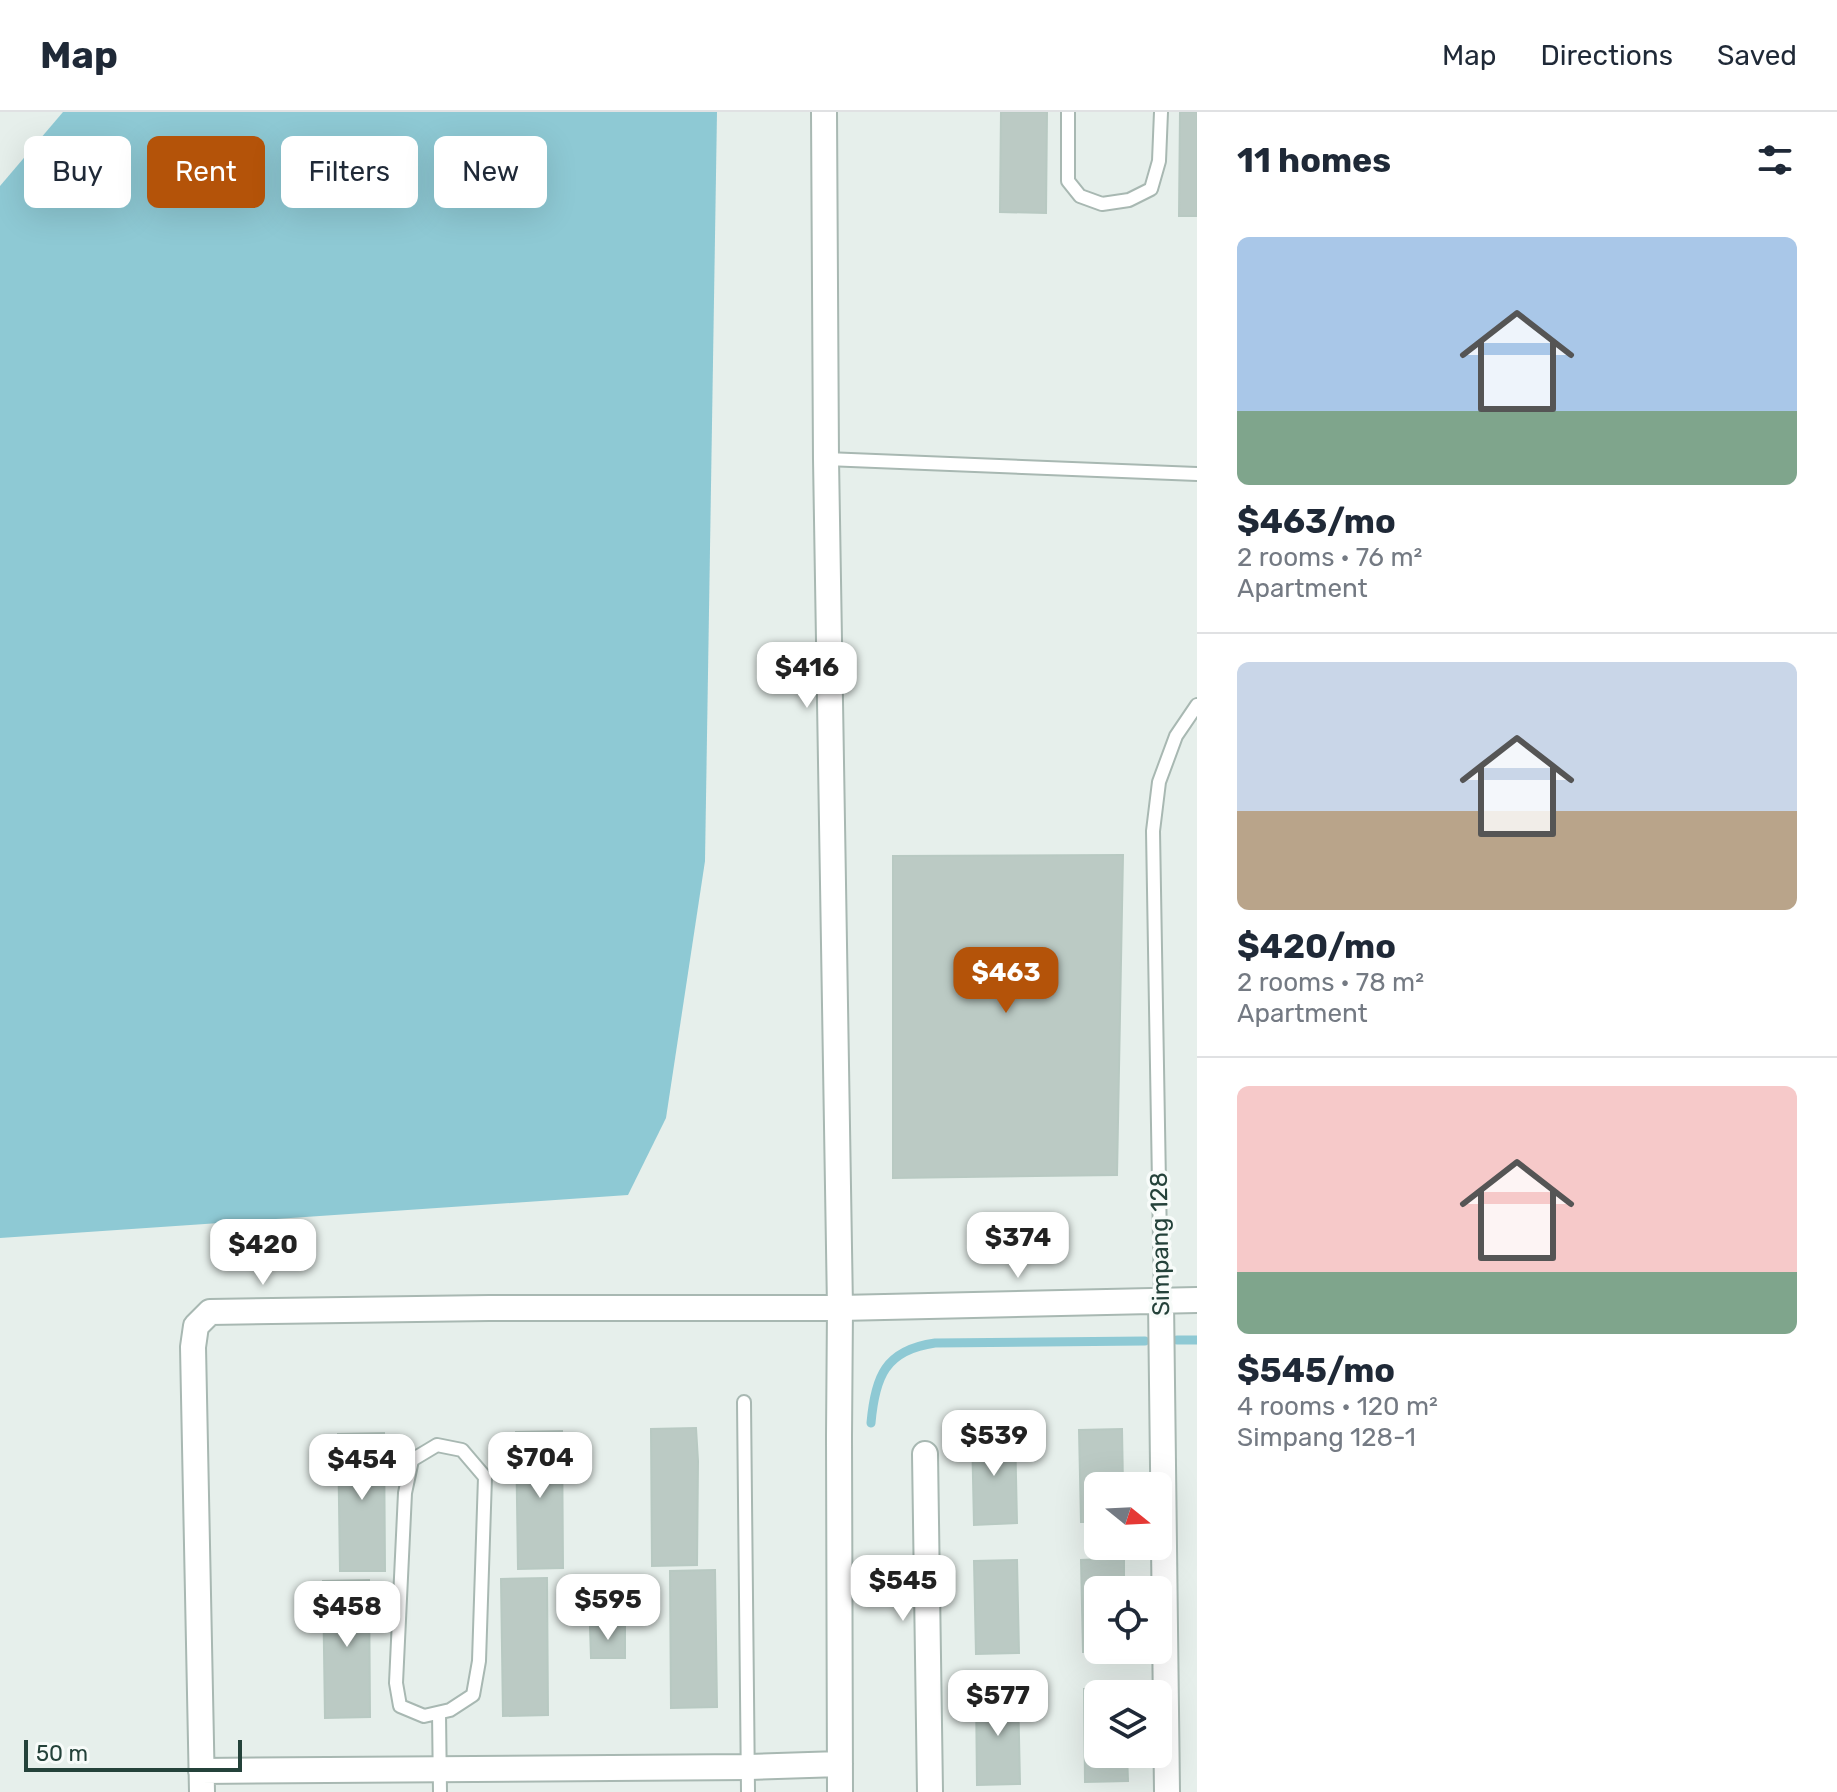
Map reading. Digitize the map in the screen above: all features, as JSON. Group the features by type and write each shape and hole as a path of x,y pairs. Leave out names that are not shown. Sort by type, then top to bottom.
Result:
{"street":[{"path":"824,112 826,459 840,1308 840,1792"},
{"path":"840,1764 441,1780 201,1781 193,1347 196,1326 210,1312 840,1308 1197,1300"},
{"name":"Simpang 128","path":"1161,1301 1167,1792"},
{"path":"925,1454 930,1792"}],"lane":[{"path":"1068,112 1068,181 1080,196 1102,204 1129,200 1151,189 1159,161 1161,112"},
{"path":"826,459 1197,474"},
{"name":"Simpang 128","path":"1161,1301 1153,831 1159,782 1176,736 1197,705"},
{"path":"744,1402 748,1792"},
{"path":"437,1445 462,1450 485,1477 479,1661 473,1695 450,1710 439,1713 424,1716 400,1706 396,1683 405,1493 412,1460 437,1445"},
{"path":"439,1713 441,1780"}],"water":[{"path":"63,112 717,112 705,861 666,1118 628,1195 0,1238 0,186 24,158 24,208 131,208 131,136 43,136"}],"building":[{"path":"1001,112 1047,112 1046,213 1000,212"},
{"path":"1180,112 1197,112 1197,216 1179,216"},
{"path":"1123,855 1117,1175 893,1178 893,856"},
{"path":"696,1428 697,1565 652,1566 651,1429"},
{"path":"1122,1429 1123,1472 1084,1472 1084,1522 1081,1522 1079,1430"},
{"path":"562,1431 563,1568 518,1569 516,1432"},
{"path":"972,1431 1015,1431 1017,1523 974,1525"},
{"path":"384,1433 385,1571 340,1571 338,1434"},
{"path":"1017,1560 1019,1653 976,1654 974,1561"},
{"path":"1081,1560 1124,1560 1124,1576 1084,1576 1084,1652 1083,1652"},
{"path":"715,1570 717,1707 671,1708 670,1571"},
{"path":"547,1578 548,1715 503,1716 501,1579"},
{"path":"369,1580 370,1717 325,1718 323,1581"},
{"path":"590,1627 625,1627 625,1658 591,1658"},
{"path":"1018,1691 1020,1784 977,1785 976,1692"},
{"path":"1085,1768 1128,1768 1128,1781 1085,1782"}],"waterway":[{"path":"1177,1340 1197,1340"},
{"path":"871,1423 876,1392 886,1368 904,1352 918,1347 935,1343 1145,1341"}]}
